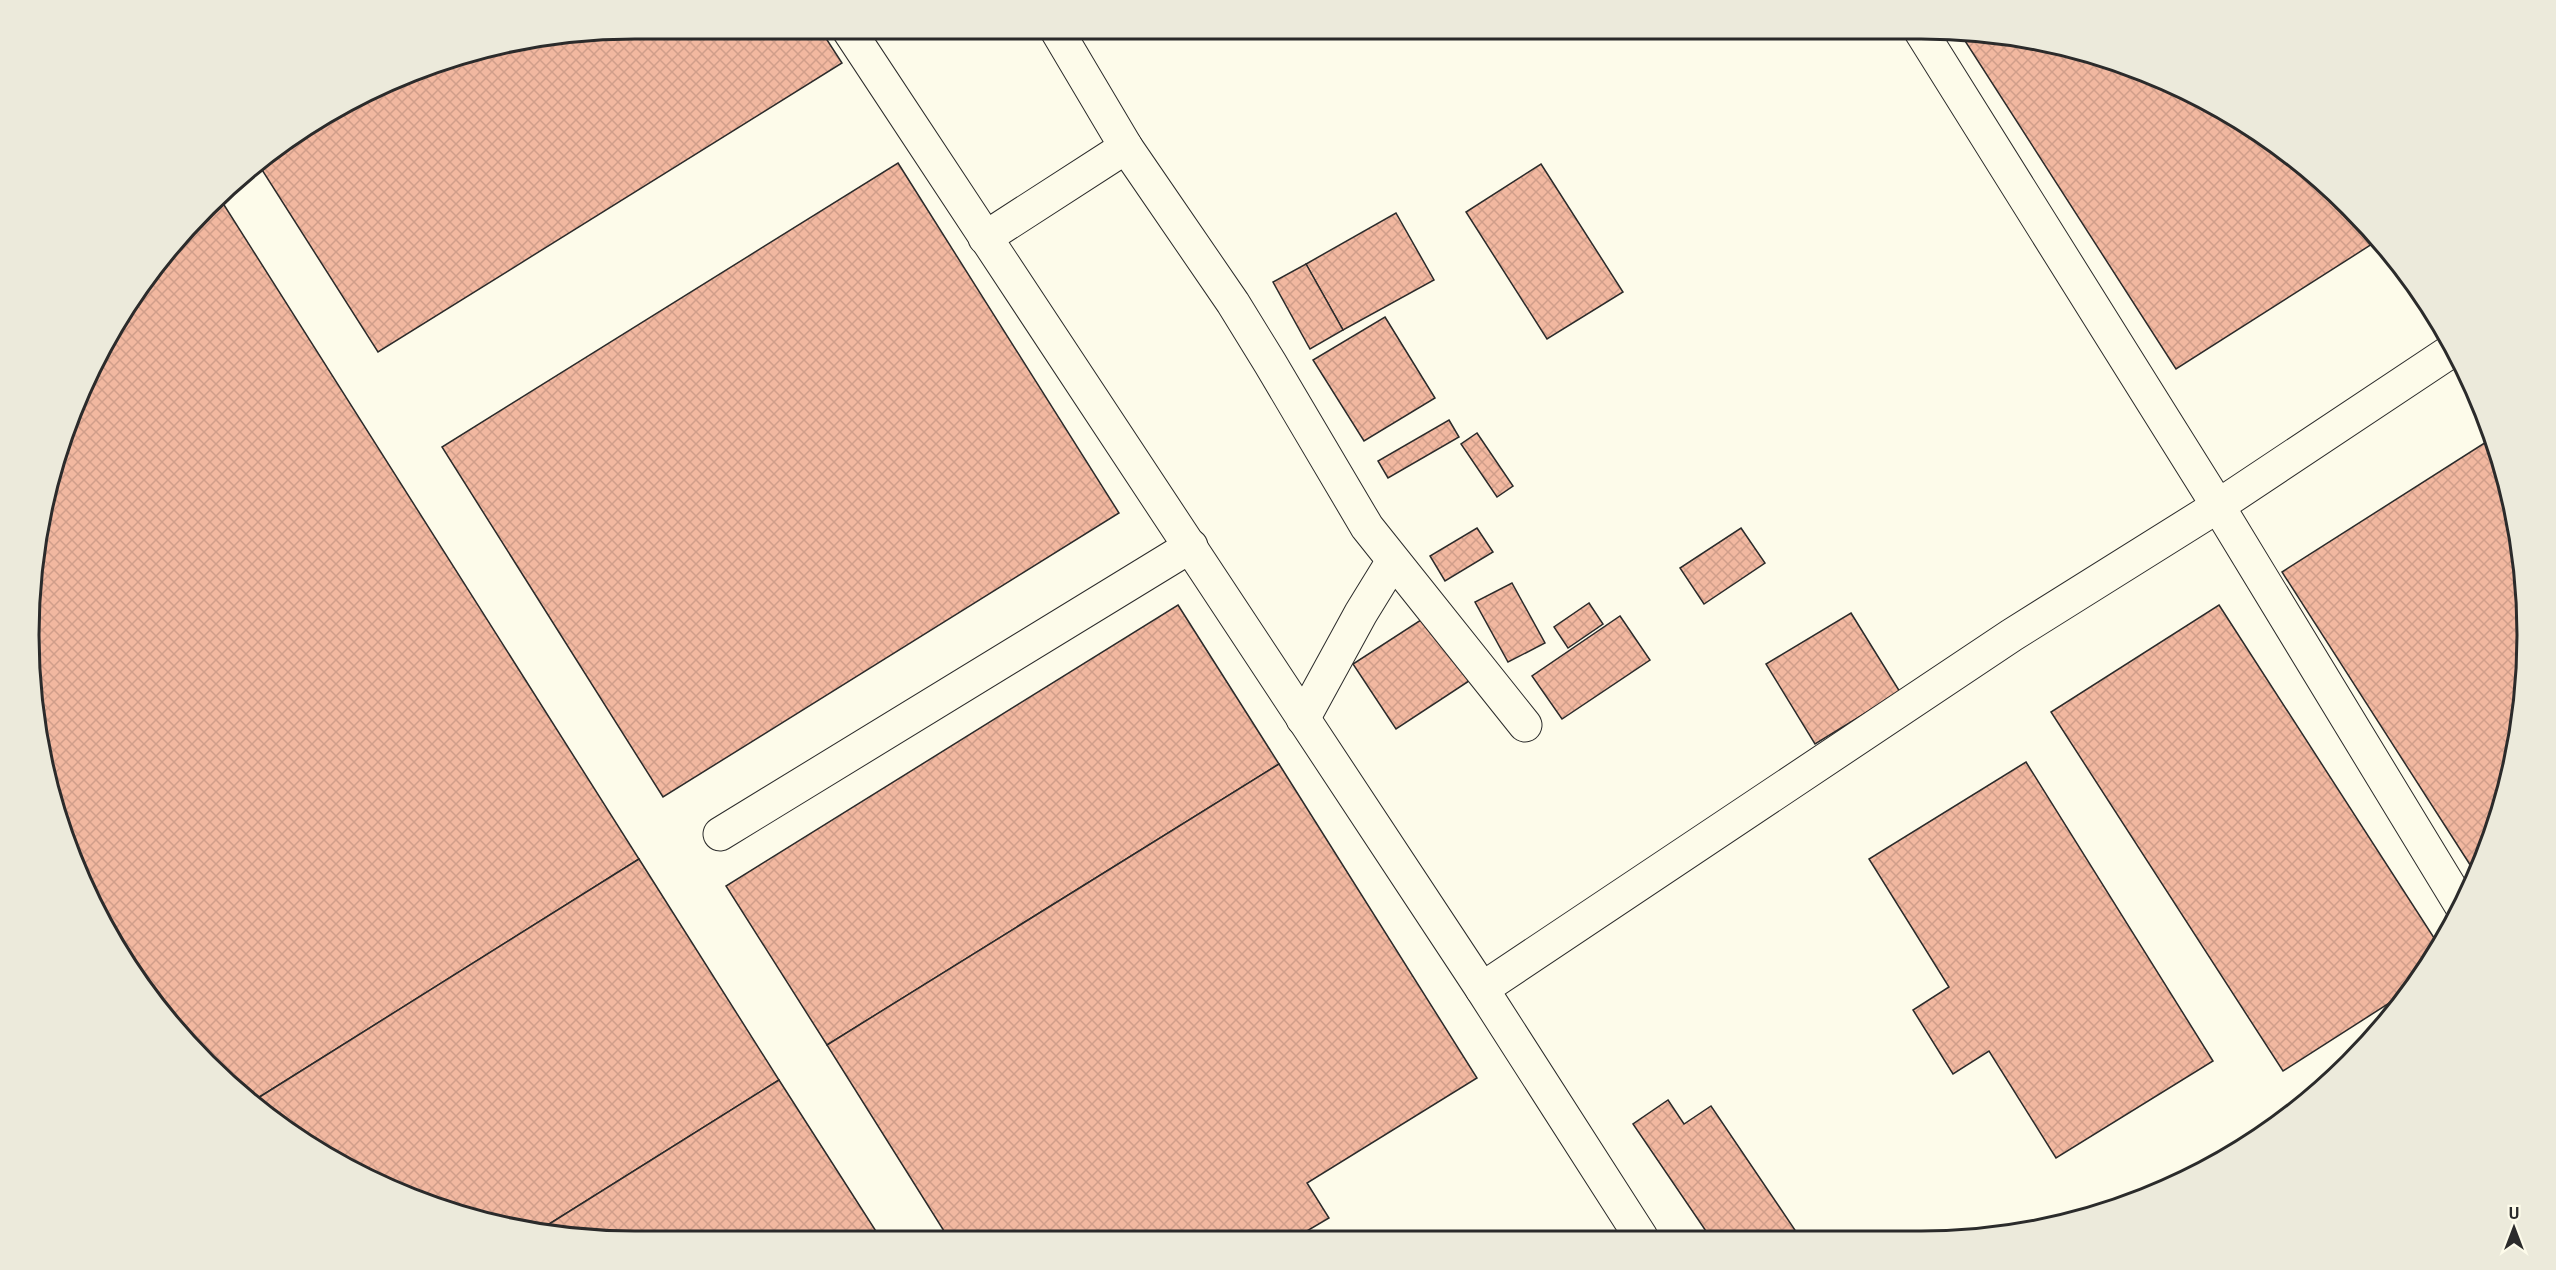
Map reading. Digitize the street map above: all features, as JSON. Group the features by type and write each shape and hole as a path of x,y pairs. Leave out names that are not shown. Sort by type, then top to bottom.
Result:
{"lane":[{"path":"856,39 985,238 1482,988 1637,1231"},
{"path":"1062,39 1126,147 1233,303 1367,527 1525,724"},
{"path":"1926,39 2218,506 2456,898"},
{"path":"985,238 1126,147"},
{"path":"1482,988 2012,635 2218,506 2447,355"},
{"path":"720,834 1191,546"},
{"path":"1303,719 1361,613 1393,561"}],"building":[{"path":"826,39 842,63 378,352 262,170 304,139 371,100 407,84 481,59 519,50 596,40"},
{"path":"1965,40 2037,50 2075,59 2149,84 2185,100 2252,139 2284,162 2314,187 2371,245 2176,369"},
{"path":"898,163 1119,513 663,797 442,447"},
{"path":"1541,164 1623,292 1547,339 1466,212"},
{"path":"224,205 639,859 259,1097 187,1028 139,966 100,899 84,863 59,789 50,751 40,674 40,596 44,557 59,481 84,407 100,371 139,304 162,272 187,242"},
{"path":"1396,213 1434,280 1343,330 1306,264"},
{"path":"1306,264 1343,330 1310,349 1273,282"},
{"path":"1385,317 1435,398 1364,441 1313,360"},
{"path":"1449,420 1459,437 1388,478 1378,461"},
{"path":"1477,433 1513,486 1497,497 1461,444"},
{"path":"2485,443 2497,481 2512,557 2516,596 2516,674 2506,751 2497,789 2471,866 2282,572"},
{"path":"1477,528 1493,552 1445,581 1430,556"},
{"path":"1741,528 1765,563 1704,604 1680,568"},
{"path":"1512,583 1545,643 1508,662 1475,602"},
{"path":"1589,603 1603,624 1568,648 1554,627"},
{"path":"1178,605 1279,764 827,1045 726,886"},
{"path":"2219,605 2434,938 2390,1002 2283,1071 2051,712"},
{"path":"1851,613 1900,692 1815,744 1766,664"},
{"path":"1427,616 1469,681 1396,729 1353,664"},
{"path":"1620,616 1650,660 1562,719 1532,676"},
{"path":"2026,762 2213,1061 2056,1158 1989,1051 1953,1074 1913,1010 1949,987 1869,859"},
{"path":"1279,764 1477,1078 1307,1183 1329,1218 1307,1231 944,1231 827,1045"},
{"path":"639,859 779,1080 548,1225 481,1211 407,1186 337,1151 304,1131 259,1097"},
{"path":"779,1080 876,1231 635,1231 596,1230 548,1225"},
{"path":"1668,1100 1684,1124 1711,1106 1796,1231 1706,1231 1633,1124"}]}
